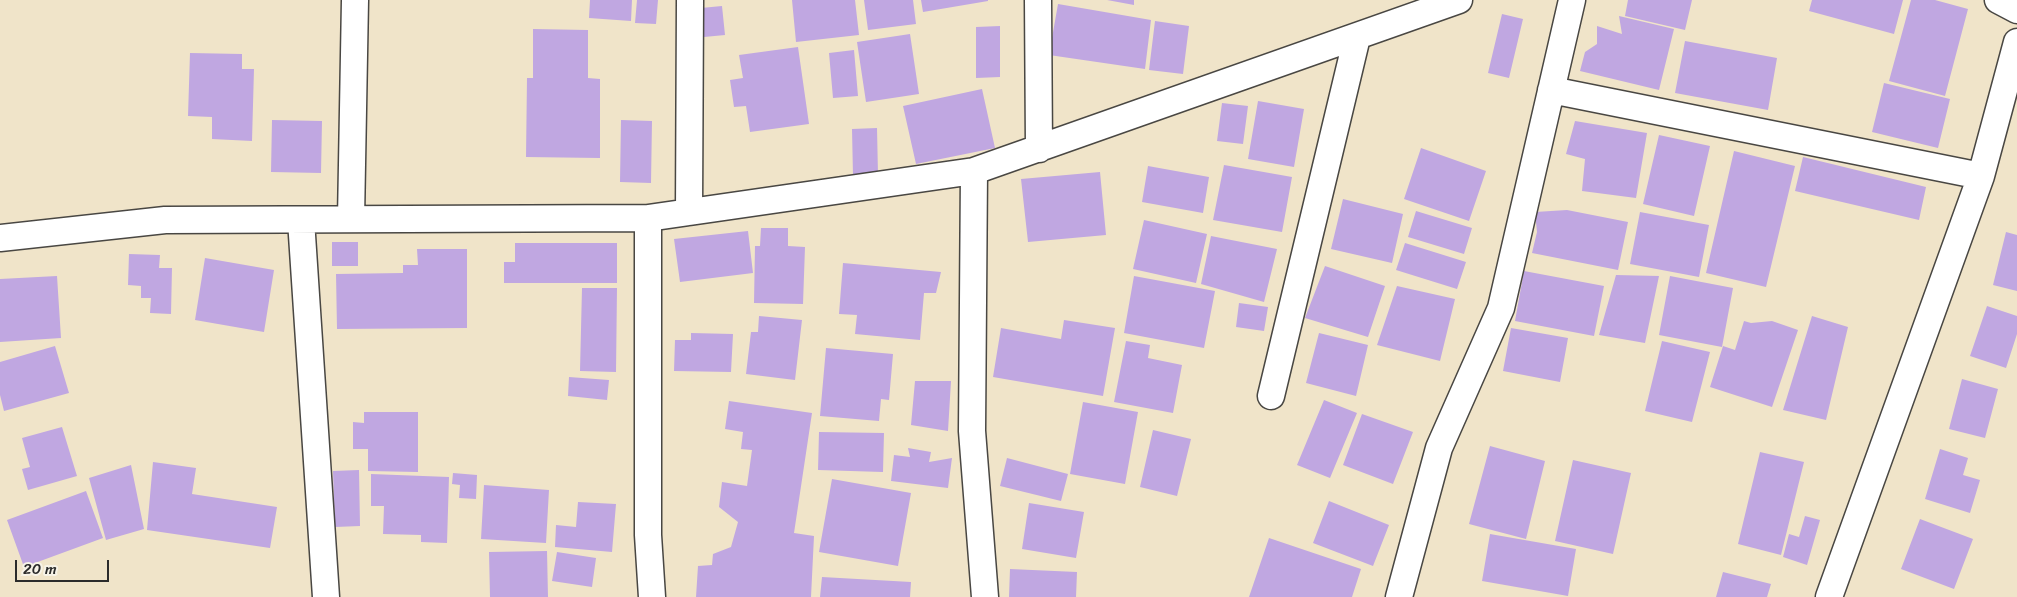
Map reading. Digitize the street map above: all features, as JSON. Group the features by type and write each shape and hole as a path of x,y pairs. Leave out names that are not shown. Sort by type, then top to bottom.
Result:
{"street":[{"path":"351,219 355,0"},
{"path":"689,212 690,0"},
{"path":"1038,0 1039,149"},
{"path":"0,238 165,220 648,218 974,171 1459,0"},
{"path":"1399,597 1439,448 1501,308 1572,0"},
{"path":"1998,0 2017,10"},
{"path":"1271,396 1357,36"},
{"path":"1829,597 1981,176 2017,42"},
{"path":"1551,90 1981,176"},
{"path":"974,171 972,431 985,597"},
{"path":"648,218 648,535 652,597"},
{"path":"301,220 326,597"}],"building":[{"path":"590,0 632,0 631,21 589,18"},
{"path":"637,0 658,0 656,24 635,23"},
{"path":"792,0 855,0 859,35 796,42"},
{"path":"864,0 913,0 916,24 868,30"},
{"path":"921,0 988,0 988,1 923,12"},
{"path":"1107,0 1134,0 1134,5"},
{"path":"1628,0 1692,0 1685,30 1625,16"},
{"path":"1812,0 1903,0 1894,34 1809,11"},
{"path":"1911,0 1935,0 1968,9 1945,96 1889,81"},
{"path":"1058,4 1151,20 1145,69 1049,55"},
{"path":"722,6 725,35 704,37 701,8"},
{"path":"1502,14 1523,19 1509,78 1488,73"},
{"path":"1619,16 1674,29 1659,90 1580,71 1585,52 1597,44 1597,26 1622,34"},
{"path":"1155,21 1189,26 1183,74 1149,70"},
{"path":"1000,26 1000,77 976,78 976,27"},
{"path":"533,29 588,30 588,78 600,79 600,158 526,157 527,78 533,78"},
{"path":"910,34 919,94 866,102 857,42"},
{"path":"1685,41 1777,58 1768,110 1675,93"},
{"path":"798,47 809,124 750,132 746,106 734,107 730,80 743,78 739,55"},
{"path":"854,50 858,96 833,98 829,53"},
{"path":"190,53 242,54 242,69 254,69 252,141 212,139 212,117 188,116"},
{"path":"1884,83 1950,99 1938,148 1872,132"},
{"path":"982,89 995,148 916,164 903,106"},
{"path":"1258,101 1304,109 1294,167 1248,159"},
{"path":"1222,103 1248,106 1243,144 1217,141"},
{"path":"272,120 322,121 321,173 271,172"},
{"path":"621,120 652,121 651,183 620,182"},
{"path":"1575,121 1647,133 1636,198 1582,191 1585,159 1566,154"},
{"path":"877,128 878,175 853,176 852,129"},
{"path":"1659,135 1710,146 1694,216 1643,204"},
{"path":"1421,148 1486,171 1469,221 1404,199"},
{"path":"1734,151 1795,166 1766,287 1706,273"},
{"path":"1803,157 1926,187 1919,220 1795,191"},
{"path":"1224,165 1292,177 1282,232 1213,220"},
{"path":"1148,166 1209,177 1203,213 1142,202"},
{"path":"1100,172 1106,235 1028,242 1021,179"},
{"path":"1343,199 1403,214 1392,263 1331,249"},
{"path":"1567,210 1628,222 1618,270 1532,253 1537,232 1535,212"},
{"path":"1416,211 1472,228 1464,254 1408,237"},
{"path":"1640,212 1709,225 1699,277 1630,264"},
{"path":"1144,220 1207,234 1196,283 1133,269"},
{"path":"761,228 788,228 788,246 805,247 803,304 754,303 755,246 760,246"},
{"path":"748,231 753,273 680,282 674,239"},
{"path":"2006,232 2017,235 2017,291 1993,285"},
{"path":"1211,236 1277,249 1264,302 1201,284"},
{"path":"332,242 358,242 358,266 332,266"},
{"path":"515,243 617,243 617,283 504,283 504,262 515,262"},
{"path":"1405,243 1466,262 1457,289 1396,270"},
{"path":"417,249 467,249 467,328 337,329 336,274 403,273 403,265 418,265"},
{"path":"129,254 160,255 159,268 172,268 171,314 150,313 151,298 141,298 141,286 128,285"},
{"path":"205,258 274,270 264,332 195,320"},
{"path":"843,263 941,272 936,293 924,293 920,340 855,334 857,315 839,314"},
{"path":"1325,266 1385,286 1368,337 1305,318"},
{"path":"1524,271 1604,286 1594,336 1515,321"},
{"path":"1616,275 1659,276 1645,343 1599,335"},
{"path":"57,276 61,338 0,342 0,279"},
{"path":"1134,276 1215,291 1204,348 1124,333"},
{"path":"1670,276 1733,288 1722,347 1659,335"},
{"path":"1397,286 1455,299 1440,361 1377,345"},
{"path":"582,288 617,288 616,372 580,371"},
{"path":"1239,303 1268,307 1264,331 1236,327"},
{"path":"1987,306 2017,316 2017,334 2006,368 1970,356"},
{"path":"759,316 802,320 795,380 746,374 751,332 758,332"},
{"path":"1812,316 1848,327 1826,420 1783,410"},
{"path":"1064,320 1115,328 1103,396 993,377 1001,328 1061,339"},
{"path":"1744,321 1751,323 1772,321 1798,330 1772,407 1710,387 1723,346 1735,350"},
{"path":"1511,328 1568,338 1560,382 1503,371"},
{"path":"691,333 733,334 731,372 674,371 675,340 691,340"},
{"path":"1319,333 1368,345 1356,396 1306,383"},
{"path":"1126,341 1150,345 1148,358 1182,365 1173,413 1114,402"},
{"path":"1662,341 1710,352 1692,422 1645,411"},
{"path":"55,346 69,393 4,411 0,395 0,362"},
{"path":"826,348 893,354 889,400 881,399 879,421 820,416"},
{"path":"569,377 609,380 607,400 568,396"},
{"path":"1962,379 1998,389 1985,438 1949,429"},
{"path":"915,381 951,381 948,431 911,425"},
{"path":"1324,400 1357,413 1330,478 1297,465"},
{"path":"729,401 812,413 794,533 814,536 811,597 696,597 698,566 712,565 713,554 731,547 738,522 719,507 722,482 747,486 752,450 741,449 743,432 725,429"},
{"path":"1083,402 1138,412 1125,484 1070,474"},
{"path":"364,412 418,412 418,472 368,471 368,449 353,449 353,422 364,423"},
{"path":"1362,414 1413,432 1393,484 1343,465"},
{"path":"62,427 77,476 28,490 22,469 30,467 22,438"},
{"path":"1153,430 1191,439 1177,496 1140,487"},
{"path":"819,432 884,433 883,472 818,470"},
{"path":"1490,446 1545,461 1526,539 1469,524"},
{"path":"908,448 931,452 929,462 952,458 948,488 891,481 894,455 910,457"},
{"path":"1940,449 1968,458 1963,475 1980,480 1970,513 1925,499"},
{"path":"1760,452 1804,462 1781,555 1738,544"},
{"path":"1007,458 1068,474 1061,501 1000,486"},
{"path":"1573,460 1631,473 1613,554 1555,541"},
{"path":"153,462 196,468 192,494 277,507 270,548 147,530"},
{"path":"131,465 144,529 106,540 89,478"},
{"path":"359,470 360,526 335,527 333,471"},
{"path":"453,473 477,475 476,499 459,498 460,485 452,484"},
{"path":"371,474 449,477 447,543 421,542 421,535 383,534 384,506 371,506"},
{"path":"832,479 911,493 898,566 819,552"},
{"path":"484,485 549,490 546,543 481,539"},
{"path":"86,491 103,538 24,567 7,520"},
{"path":"1329,501 1389,525 1373,566 1313,543"},
{"path":"578,502 616,504 612,552 555,547 556,525 576,527"},
{"path":"1029,503 1084,512 1076,558 1022,549"},
{"path":"1805,516 1820,520 1807,565 1783,557 1789,534 1799,537"},
{"path":"1920,519 1973,539 1954,589 1901,569"},
{"path":"1490,534 1576,549 1568,596 1482,581"},
{"path":"1269,538 1361,569 1352,597 1249,597"},
{"path":"547,551 548,597 490,597 489,552"},
{"path":"557,552 596,558 592,587 552,581"},
{"path":"1010,569 1077,572 1076,597 1009,597"},
{"path":"1723,572 1771,584 1767,597 1716,597"},
{"path":"822,577 911,582 910,597 820,597"}]}
